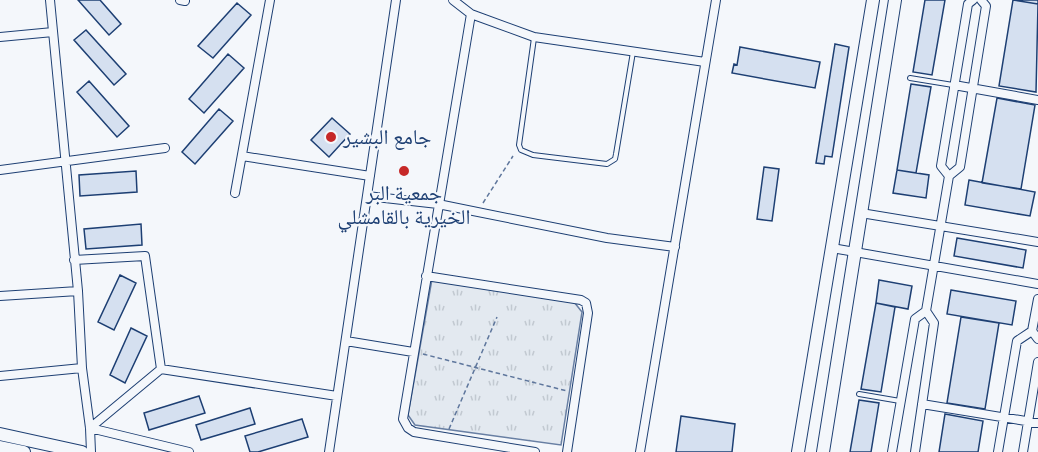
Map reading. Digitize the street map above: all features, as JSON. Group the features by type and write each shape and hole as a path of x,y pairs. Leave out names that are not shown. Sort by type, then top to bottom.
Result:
{"main road":[{"path":"798,452 873,0"},
{"path":"822,452 895,0"},
{"path":"0,434 82,452"},
{"path":"0,447 24,452"}],"street":[{"path":"50,0 91,452"},
{"path":"235,193 270,0"},
{"path":"329,452 396,0"},
{"path":"453,0 471,14 534,37 705,62"},
{"path":"640,452 716,0"},
{"path":"949,176 941,166 968,4 973,0"},
{"path":"915,452 934,323 926,311 949,176 960,167 986,6 981,0"},
{"path":"471,14 426,276 404,422 414,432 535,452"},
{"path":"0,37 53,32"},
{"path":"954,85 1038,100"},
{"path":"0,170 165,148"},
{"path":"242,156 370,177"},
{"path":"367,196 438,204 607,238 675,247"},
{"path":"861,213 1038,242"},
{"path":"832,248 1038,284"},
{"path":"74,260 146,256 162,369"},
{"path":"426,276 584,301 588,306 588,313 567,452"},
{"path":"0,295 78,291"},
{"path":"998,452 1017,341 1032,331 1038,299"},
{"path":"892,452 915,319 926,311"},
{"path":"1032,331 1038,339"},
{"path":"346,341 414,352"},
{"path":"1023,452 1038,362"},
{"path":"0,376 82,368"},
{"path":"90,428 162,369 337,396"},
{"path":"922,404 1038,423"},
{"path":"90,428 189,452"}],"lane":[{"path":"534,37 519,145 521,150 532,155 612,163 616,154 633,51"},
{"path":"910,78 954,85"},
{"path":"860,394 901,401"}],"path":[{"path":"477,212 513,156"},
{"path":"445,437 497,317"},
{"path":"414,352 575,393"}],"green space":[{"path":"432,279 574,302 582,312 561,445 415,425 408,415"}],"building":[{"path":"78,0 100,0 121,24 109,35"},
{"path":"925,0 945,0 932,75 913,72"},
{"path":"1013,0 1038,4 1036,92 999,86"},
{"path":"1013,0 1038,0 1038,4"},
{"path":"237,3 251,15 213,58 198,46"},
{"path":"86,30 126,74 114,85 74,40"},
{"path":"835,44 849,47 832,157 825,156 824,164 816,163"},
{"path":"740,47 820,62 815,88 732,73 734,64 737,65"},
{"path":"228,54 244,68 204,113 189,99"},
{"path":"89,81 129,126 117,137 77,92"},
{"path":"911,84 931,87 916,173 897,170"},
{"path":"997,98 1035,105 1021,189 982,183"},
{"path":"219,109 233,121 195,164 182,152"},
{"name":"جامع البشير","path":"332,118 350,134 329,157 311,140"},
{"path":"764,167 779,169 772,221 757,219"},
{"path":"897,170 929,175 926,198 893,193"},
{"path":"136,171 137,192 80,196 79,175"},
{"path":"969,180 1035,192 1030,216 965,205"},
{"path":"141,224 142,245 86,249 84,229"},
{"path":"957,238 1026,250 1023,268 954,256"},
{"path":"120,275 136,283 114,330 98,322"},
{"path":"879,280 912,286 908,309 876,303"},
{"path":"951,290 1016,301 1012,325 947,314"},
{"path":"876,303 895,307 881,392 861,389"},
{"path":"961,317 999,323 985,409 947,403"},
{"path":"131,328 147,336 125,383 110,375"},
{"path":"199,396 205,413 149,430 144,413"},
{"path":"859,400 879,403 871,452 850,452"},
{"path":"250,408 255,424 201,440 196,425"},
{"path":"945,414 983,421 978,452 939,452"},
{"path":"681,416 735,424 732,452 676,452"},
{"path":"302,419 308,437 258,452 250,452 245,436"}],"place":[{"name":"جامع البشير","path":"331,137"},
{"name":"جمعية البر الخيرية بالقامشلي","path":"404,171"}]}
